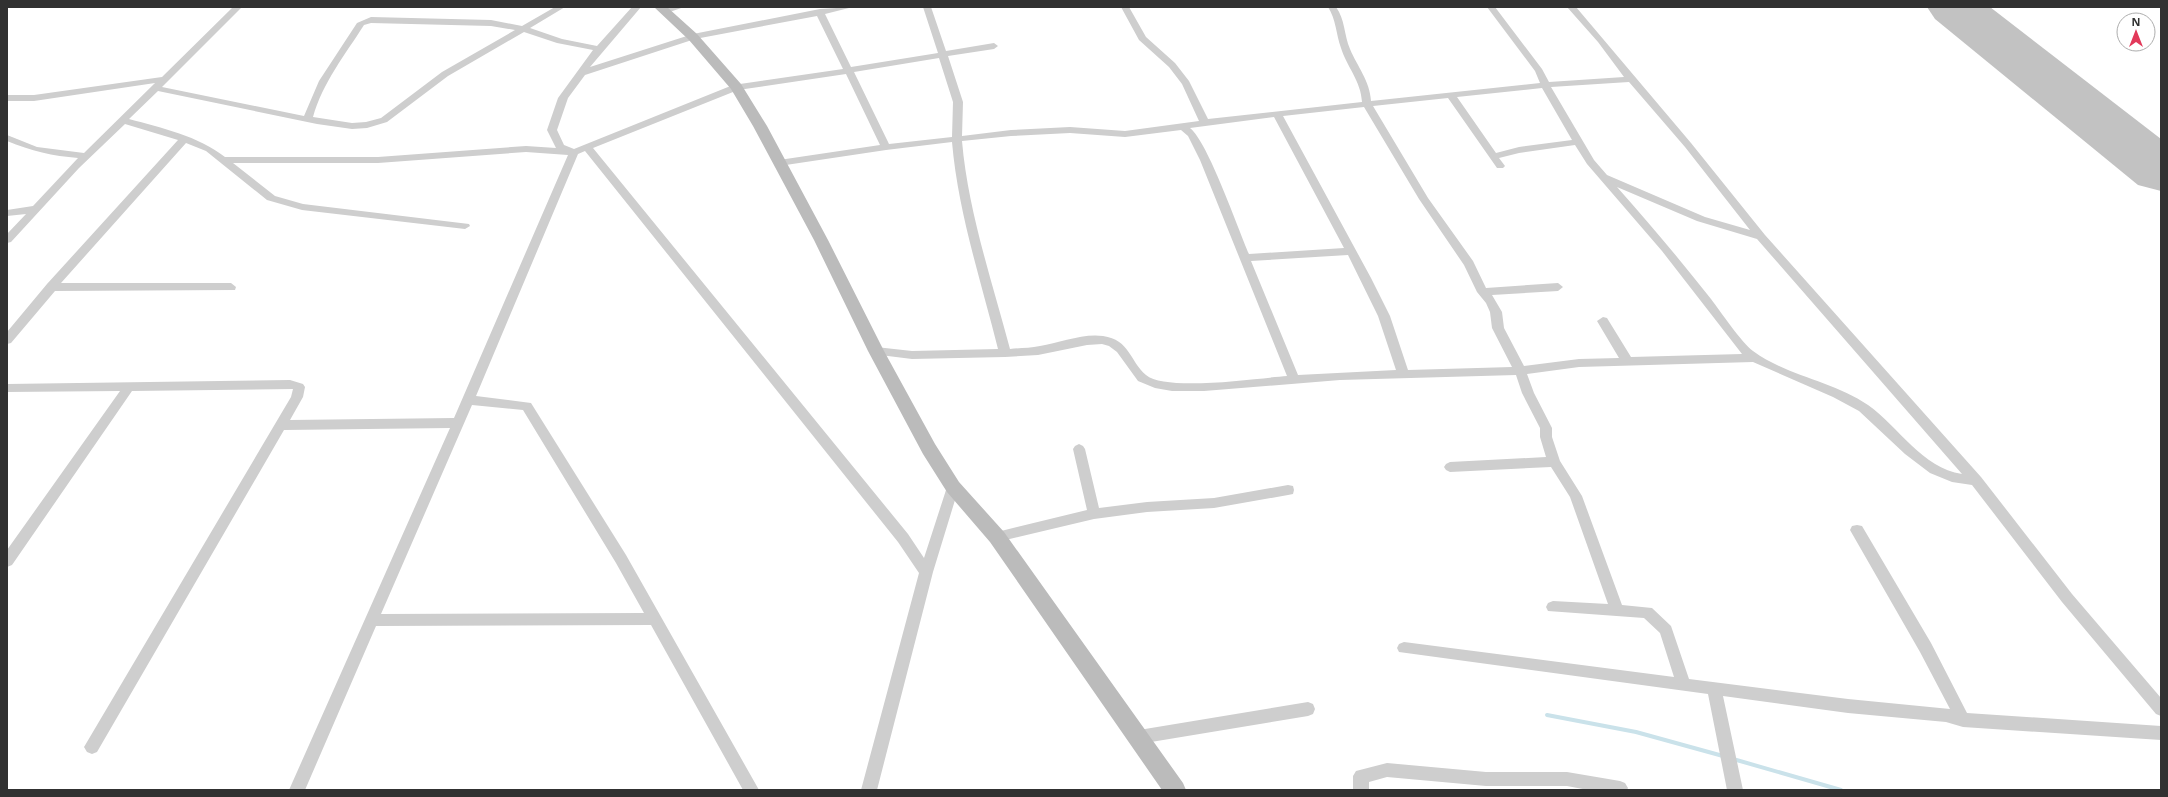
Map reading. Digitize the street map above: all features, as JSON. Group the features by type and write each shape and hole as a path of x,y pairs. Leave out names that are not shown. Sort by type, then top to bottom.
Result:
{"main road":[{"path":"668,8 736,87 760,126 821,240 876,351 929,449 953,487 998,536 1175,790"}],"street":[{"path":"7,240 87,156 238,7"},
{"path":"156,88 308,119 352,126 367,125 384,120 445,74 561,7"},
{"path":"574,152 560,147 552,130 563,98 599,48 637,7"},
{"path":"581,73 693,37 846,7"},
{"path":"927,7 941,55 958,102 957,139 959,164 967,204 1005,353"},
{"path":"1125,7 1142,38 1172,65 1186,83 1205,123"},
{"path":"1332,7 1340,21 1345,48 1366,90 1368,104 1424,199 1469,264 1483,292 1491,301 1496,312 1498,328 1515,358 1519,371 1546,428 1546,437 1554,462 1576,496 1599,564 1617,610"},
{"path":"876,351 912,355 1005,353 1038,351 1087,341 1102,340 1113,343 1121,349 1142,378 1155,384 1172,387 1204,387 1294,378 1519,371 1579,363 1751,358 1666,249 1590,162 1545,85 1533,61 1491,7"},
{"path":"1571,7 1761,237 1976,481 2067,598 2161,709"},
{"path":"820,12 886,147"},
{"path":"308,119 311,104 361,23 371,20 424,20 491,23 523,30 560,41 599,48"},
{"path":"223,160 378,160 526,149 574,152 736,87 994,46"},
{"path":"7,98 34,98 165,79"},
{"path":"779,162 886,147 1011,133 1070,130 1125,134 1277,114 1368,104 1545,85 1632,79"},
{"path":"1451,96 1500,166"},
{"path":"1277,114 1351,251 1384,316 1403,374"},
{"path":"123,120 184,139 209,149 271,198 302,207 466,226"},
{"path":"1182,126 1192,134 1198,144 1294,378"},
{"path":"7,138 34,149 53,153 87,156"},
{"path":"7,340 144,180 184,139"},
{"path":"1494,156 1519,150 1578,142"},
{"path":"588,147 903,538 926,572"},
{"path":"297,790 468,400 574,152"},
{"path":"1602,177 1701,219 1761,237"},
{"path":"7,213 37,210"},
{"path":"1245,258 1351,251"},
{"path":"51,287 231,287"},
{"path":"1483,292 1558,287"},
{"path":"1603,321 1627,361"},
{"path":"1746,352 1763,364 1850,400 1871,412 1917,458 1948,476 1976,481"},
{"path":"7,388 128,388 290,384 299,388 297,397 92,747"},
{"path":"7,561 128,388"},
{"path":"468,400 527,406 621,559 751,790"},
{"path":"280,425 458,423"},
{"path":"1079,449 1094,514"},
{"path":"1450,467 1554,462"},
{"path":"869,790 926,572 953,487"},
{"path":"998,536 1094,514 1160,506 1214,502 1288,490"},
{"path":"1857,530 1896,600 1928,651 1963,720"},
{"path":"1553,607 1647,612 1666,630 1683,683"},
{"path":"372,620 655,619"},
{"path":"1404,648 1683,683 1848,706 1946,715 1963,720 2161,733"},
{"path":"1714,688 1735,790"},
{"path":"1139,737 1308,709"},
{"path":"1361,790 1361,776 1387,770 1486,779 1567,779 1620,788"}],"waterway":[{"path":"1547,715 1636,732 1723,756"},
{"path":"1733,759 1841,790"}],"runway":[{"path":"1955,7 2161,171"}]}
